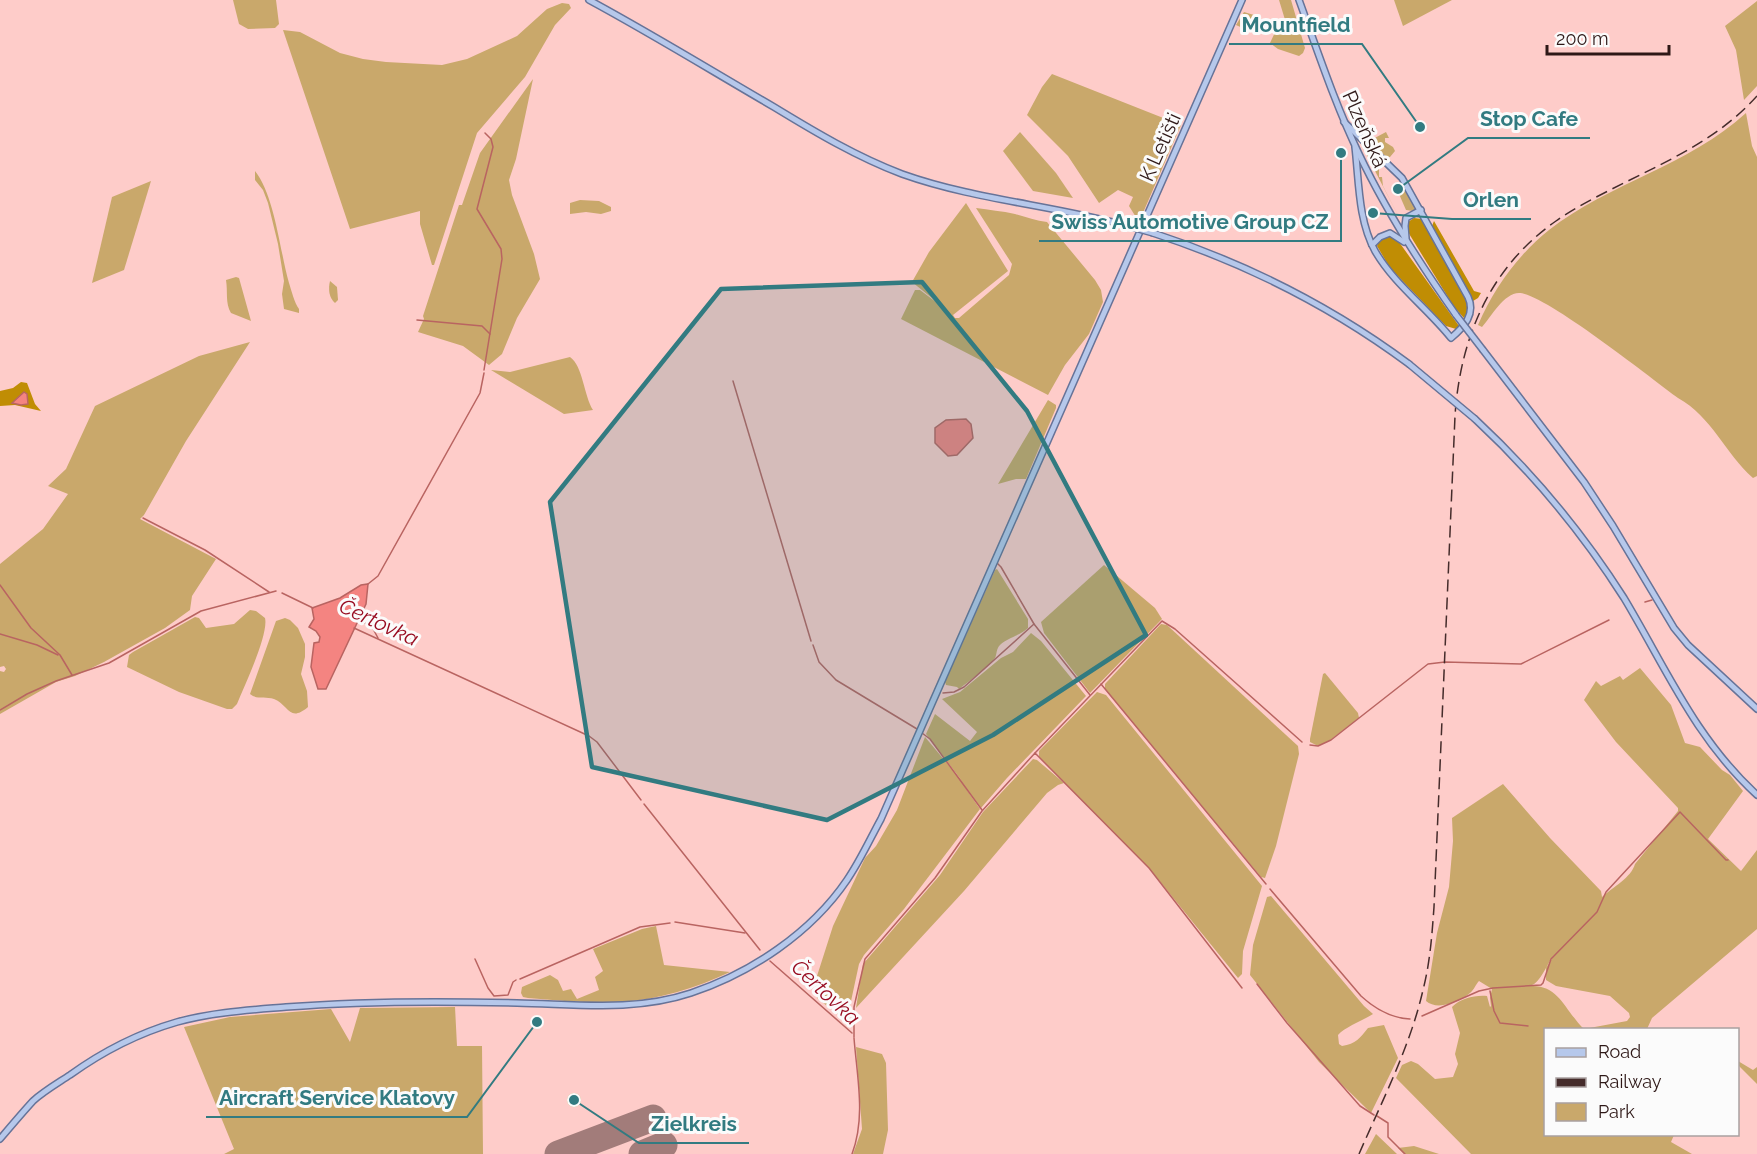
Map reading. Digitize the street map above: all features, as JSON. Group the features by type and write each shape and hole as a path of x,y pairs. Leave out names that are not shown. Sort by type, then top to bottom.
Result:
{"main road":[{"path":"589,0 827,138 881,165 919,180 956,190 1128,225 1225,259 1281,285 1347,322 1409,364 1475,419 1525,468 1582,537 1624,598 1698,727 1723,760 1757,795"},
{"name":"K Letišti","path":"0,1139 34,1100 97,1056 152,1031 202,1016 370,1001 626,1006 689,994 720,982 771,954 795,935 846,881 869,843 1242,0"},
{"name":"Plzeňská","path":"1299,0 1355,147 1408,245 1456,315 1584,482 1674,628 1688,645 1757,709"},
{"path":"1344,122 1402,178 1472,306 1467,320 1451,338 1392,274 1372,245 1363,215 1355,147"},
{"path":"1408,245 1405,230 1406,218 1421,210"},
{"path":"1372,245 1380,237 1390,233 1408,245"}],"highlighted area":[{"path":"922,282 1027,411 1146,635 993,735 827,820 592,767 550,502 721,289"}],"green space":[{"path":"233,0 276,0 279,24 275,28 248,29 239,24"},
{"path":"1279,0 1291,0 1305,48 1299,56 1278,49 1270,43 1278,26 1286,23"},
{"path":"1394,0 1452,0 1403,26"},
{"path":"1757,1 1757,86 1744,100 1736,50 1725,26"},
{"path":"562,3 569,4 571,8 555,25 525,77 477,133 434,265 432,265 420,224 420,211 350,229 283,30 300,32 340,53 363,59 442,65 467,59 517,36 547,9"},
{"path":"1244,12 1254,15 1247,30 1236,25"},
{"path":"1052,74 1181,125 1139,222 1129,206 1133,197 1118,190 1099,203 1068,156 1027,115"},
{"path":"533,79 516,159 509,180 540,279 517,318 502,354 489,365 463,346 418,332 459,205 462,205 480,153"},
{"path":"1746,113 1752,146 1757,157 1757,476 1753,478 1690,406 1598,338 1551,307 1532,297 1519,293 1513,294 1498,306 1482,327 1478,325 1491,298 1508,273 1549,230 1597,199 1699,147"},
{"path":"1020,132 1056,173 1073,198 1033,191 1003,151"},
{"path":"1386,132 1389,138 1385,138 1385,142 1395,151 1390,157 1386,157 1369,141"},
{"path":"1360,142 1376,156 1377,164 1381,162 1379,177 1382,177 1383,186 1402,223"},
{"path":"255,171 262,182 272,209 289,283 299,313 284,309 282,294 284,281 278,244 268,203 263,190 255,180"},
{"path":"151,181 124,270 92,283 112,197"},
{"path":"1404,186 1416,208 1413,211 1406,210 1399,194 1404,191 1402,187"},
{"path":"580,200 599,201 611,207 611,211 601,214 586,212 570,214 570,203"},
{"path":"966,203 1008,271 953,315 955,318 959,318 1009,275 1012,264 976,208 1047,222 1101,290 1103,302 1089,334 1065,365 1048,395 901,319 915,290 920,290 948,311 912,282 929,252"},
{"path":"239,278 251,321 231,313 229,309 226,280"},
{"path":"330,281 337,287 338,300 335,303 331,299"},
{"path":"250,342 186,441 140,519 216,559 192,596 190,610 165,628 104,662 56,682 0,714 0,671 4,672 6,669 4,666 0,667 0,564 43,529 68,494 48,486 66,469 95,406 199,356"},
{"path":"570,357 578,367 593,410 564,414 491,370 510,372"},
{"path":"1048,400 1056,405 1056,408 1026,479 998,484"},
{"path":"1104,565 1155,608 1162,619 1090,693 1044,633 1041,622"},
{"path":"997,569 1028,619 1028,628 1000,645 992,662 959,689 946,685 945,682"},
{"path":"250,610 256,611 265,618 265,626 250,674 237,704 232,709 179,692 127,667 129,655 133,652 195,617 199,618 206,628 234,624"},
{"path":"285,618 298,628 305,644 301,674 307,691 308,707 297,713 293,713 274,699 255,697 250,694 276,621"},
{"path":"1161,624 1167,625 1298,746 1299,754 1276,846 1265,878 1261,877 1105,689 1105,684"},
{"path":"1031,633 1041,641 1086,696 981,808 964,786 980,809 904,909 864,955 859,964 848,1015 840,1016 817,998 817,976 833,926 865,858 876,846 897,810 925,737 962,781 926,734 935,714 970,741 977,732 942,699 960,692 1001,658 1013,652"},
{"path":"1640,668 1671,705 1685,743 1700,747 1722,770 1730,775 1743,791 1708,839 1741,871 1757,850 1757,929 1652,1018 1647,1028 1589,1028 1627,1021 1630,1017 1629,1013 1610,996 1556,986 1546,980 1546,968 1541,977 1530,986 1548,989 1555,994 1583,1028 1544,1028 1544,1136 1674,1136 1671,1142 1692,1154 1471,1154 1396,1078 1402,1065 1411,1061 1435,1079 1453,1077 1458,1064 1455,1054 1460,1033 1452,1007 1464,999 1482,996 1487,996 1491,1006 1492,989 1479,981 1470,993 1455,1002 1436,1005 1426,1001 1437,933 1449,887 1453,841 1452,818 1503,784 1550,838 1601,891 1602,897 1621,882 1630,874 1635,864 1678,811 1678,808 1616,742 1584,700 1596,681 1601,686 1620,676 1623,680"},
{"path":"1325,673 1358,713 1359,718 1329,741 1318,746 1310,742 1310,739"},
{"path":"1097,692 1106,695 1262,886 1243,951 1242,974 1238,978 1149,868 1039,757 1039,751"},
{"path":"1033,759 1064,783 1047,793 964,891 856,1008 863,964 940,875 983,812"},
{"path":"1271,896 1373,1014 1341,1032 1338,1035 1339,1044 1342,1046 1351,1044 1368,1028 1384,1025 1398,1058 1371,1113 1319,1062 1250,975 1253,945 1267,897"},
{"path":"656,926 664,965 730,972 677,992 634,1001 585,1002 523,997 522,987 550,975 558,980 563,991 571,989 577,999 599,990 595,977 603,971 593,949 642,929"},
{"path":"455,1007 457,1046 482,1046 483,1154 224,1154 234,1149 184,1027 230,1017 331,1009 350,1042 360,1008"},
{"path":"856,1047 882,1054 886,1063 888,1130 883,1154 853,1154 862,1129"},
{"path":"1739,1062 1753,1070 1757,1067 1757,1084 1739,1066"},
{"path":"571,1093 577,1093 581,1100 577,1107 571,1107 567,1103 567,1097"},
{"path":"1376,1134 1397,1154 1365,1154"},
{"path":"1414,1146 1439,1154 1404,1154 1398,1148"}],"shaded area":[{"path":"1414,218 1422,219 1465,297 1468,311 1464,318 1454,307 1408,232 1408,222"},
{"path":"1434,221 1474,291 1481,293 1473,301 1434,231 1432,226"},
{"path":"1389,234 1394,235 1459,326 1456,329 1446,326 1390,268 1377,246 1379,241"},
{"path":"21,382 27,383 35,404 41,411 15,405 0,406 0,391 13,388"},
{"path":"24,392 27,394 28,404 12,403"},
{"path":"966,419 971,424 973,438 957,455 948,456 935,443 935,428 946,420"},
{"path":"368,584 366,604 326,689 318,689 311,667 314,643 319,642 320,637 309,627 314,619 312,608 340,598 361,585"}],"waterway":[{"name":"Čertovka","path":"484,370 502,259 501,249 477,209 493,147 491,139 485,133"},
{"path":"417,320 482,326 490,334"},
{"name":"Čertovka","path":"368,584 378,576 480,393 484,373"},
{"path":"733,381 811,641"},
{"path":"143,518 205,550 269,592"},
{"path":"997,563 1034,624 1090,695"},
{"path":"0,585 31,628 60,655 72,675"},
{"path":"0,710 56,681 109,663 201,611 276,591"},
{"path":"282,593 313,608"},
{"path":"1645,602 1652,600"},
{"path":"358,619 372,627 378,638"},
{"path":"1310,745 1318,746 1331,740 1428,664 1445,662 1521,664 1609,620"},
{"path":"1035,753 1162,621 1175,629 1302,742"},
{"path":"943,693 954,692 964,687 1034,624"},
{"name":"Čertovka","path":"354,628 589,736 597,742 641,800"},
{"path":"0,634 37,645 58,655"},
{"path":"813,645 819,662 836,680 917,729"},
{"path":"1101,684 1266,884"},
{"path":"922,733 930,739 982,810"},
{"path":"854,1037 854,1007 865,959 935,878 982,811 1035,753 1149,868 1242,988"},
{"name":"Čertovka","path":"644,804 760,950"},
{"path":"1422,1016 1479,991 1541,985 1551,959 1597,912 1606,892 1680,812 1728,860"},
{"path":"1270,889 1361,996 1384,1012 1410,1019"},
{"path":"675,922 745,933"},
{"path":"520,979 640,927 670,923"},
{"path":"475,959 494,996 508,995 516,980"},
{"name":"Čertovka","path":"770,961 852,1033"},
{"path":"1257,984 1287,1023 1360,1106 1374,1115"},
{"path":"1490,991 1494,1011 1500,1023 1528,1026"},
{"name":"Čertovka","path":"852,1154 860,1111 854,1038"},
{"path":"1377,1116 1388,1123 1388,1137 1405,1154"}],"runway":[{"path":"558,1154 653,1118"},
{"path":"642,1154 664,1145"}],"railway":[{"path":"1359,1154 1411,1032 1429,959 1434,907 1455,416 1458,387 1472,332 1496,282 1533,239 1583,204 1663,163 1713,134 1757,96"}],"place":[{"name":"Mountfield","path":"1420,127"},
{"name":"Swiss Automotive Group CZ","path":"1341,153"},
{"name":"Stop Cafe","path":"1398,189"},
{"name":"Orlen","path":"1373,213"},
{"name":"Aircraft Service Klatovy","path":"537,1022"},
{"name":"Zielkreis","path":"574,1100"}]}
